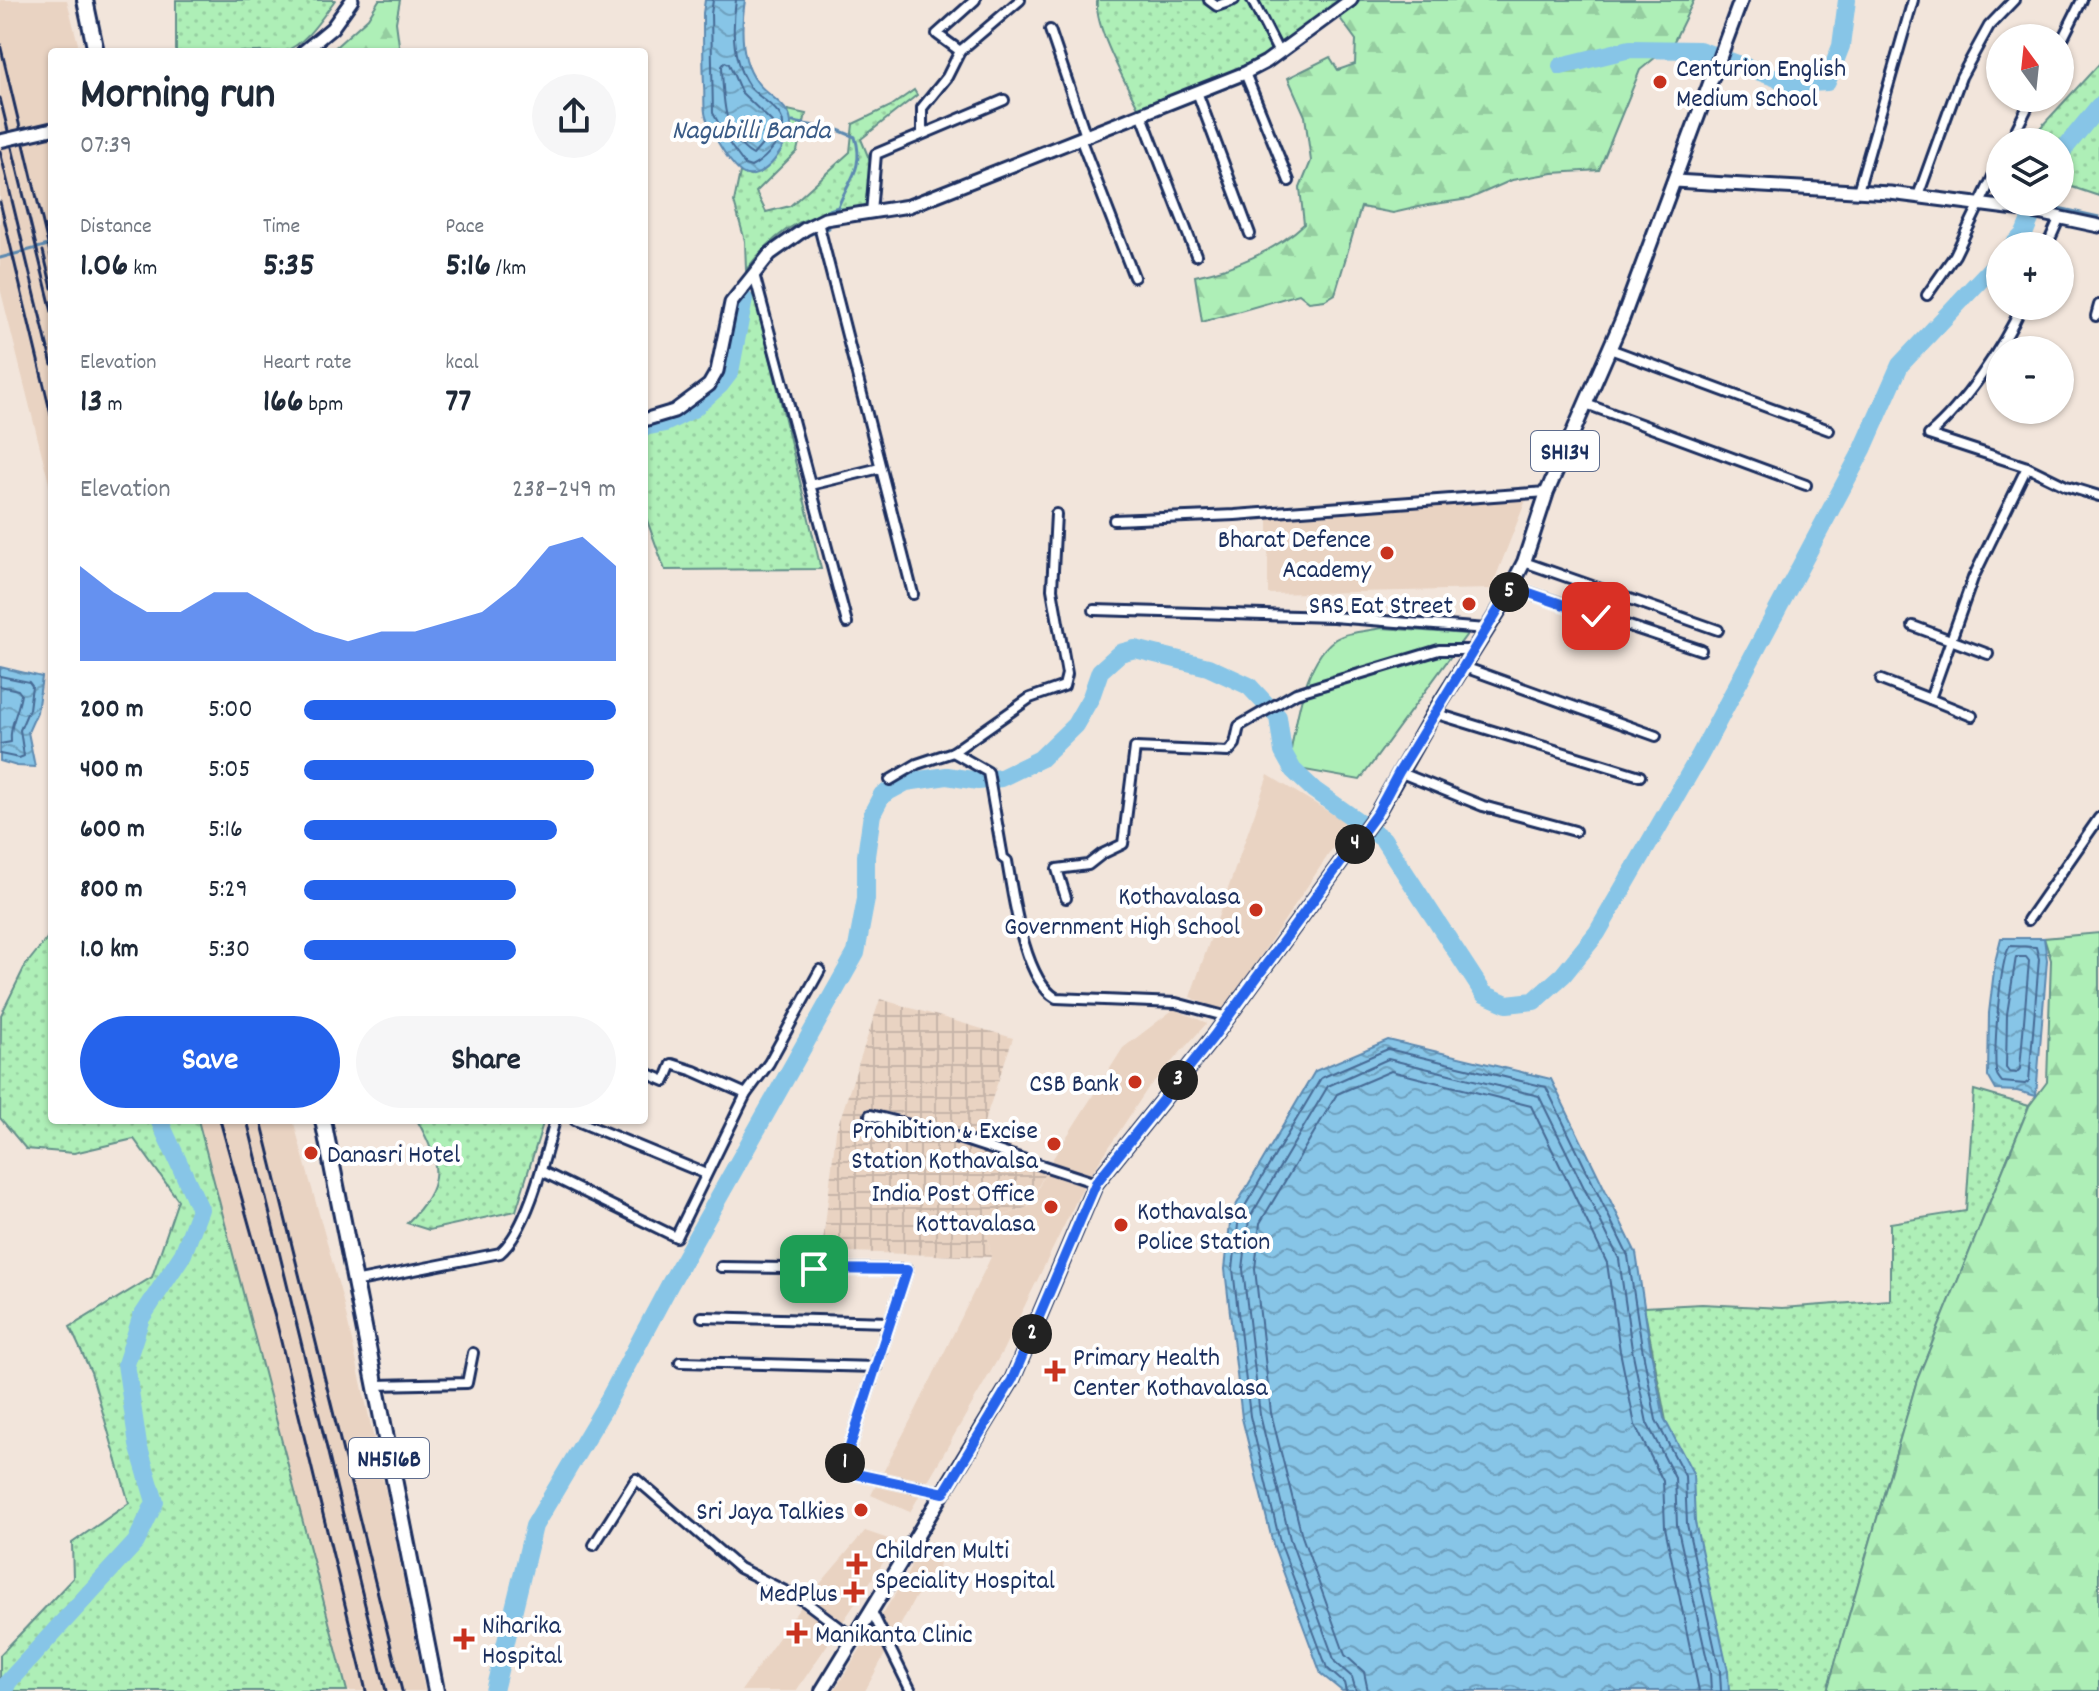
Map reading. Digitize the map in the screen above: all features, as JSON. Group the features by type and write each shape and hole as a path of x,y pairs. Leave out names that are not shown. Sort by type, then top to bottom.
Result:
{"highway":[{"path":"85,0 95,48"},
{"name":"NH516B","path":"324,1124 436,1691"}],"main road":[{"name":"SH134","path":"822,1691 1012,1380 1096,1183 1228,1017 1377,813 1512,587 1524,562 1547,492 1610,349 1741,0"}],"street":[{"path":"308,48 332,28 352,0"},
{"path":"960,51 937,34 975,0"},
{"path":"922,133 922,108 947,77 960,51 1020,0"},
{"path":"1209,0 1217,6 1234,0"},
{"path":"1252,0 1278,51"},
{"path":"648,419 674,411 709,385 717,371 731,303 779,247 818,224 840,216 909,206 1245,73 1266,62 1351,0"},
{"path":"1858,191 1913,0"},
{"path":"1918,196 1961,77 1989,26 2014,0"},
{"path":"2070,24 2082,0"},
{"path":"1050,30 1083,137 1134,277"},
{"path":"1245,73 1289,181"},
{"path":"1197,92 1250,234"},
{"path":"871,213 876,154 1004,100"},
{"path":"1141,113 1196,255"},
{"path":"0,141 48,130"},
{"path":"1674,181 1918,196 2024,210 2099,226"},
{"path":"1927,295 1955,255 1986,189"},
{"path":"2053,232 2059,219"},
{"path":"818,224 913,594"},
{"path":"754,274 847,623"},
{"path":"2096,316 2099,305"},
{"path":"2016,320 2009,335 1944,421 1929,435 2027,467 2066,486 2099,496"},
{"path":"1610,349 1829,430"},
{"path":"1586,404 1806,485"},
{"path":"1930,699 1973,578 2027,467"},
{"path":"810,485 880,468"},
{"path":"1114,520 1235,515 1547,492"},
{"path":"890,780 917,764 953,752 1030,698 1064,686 1067,674 1052,589 1056,514"},
{"path":"1524,562 1718,630"},
{"path":"1512,587 1701,650"},
{"path":"1094,610 1333,617 1486,629"},
{"path":"1913,626 1988,654"},
{"path":"1066,898 1057,869 1088,865 1123,844 1135,748 1228,752 1235,744 1239,726 1296,693 1439,650 1474,650"},
{"path":"1464,667 1656,736"},
{"path":"1881,680 1972,716"},
{"path":"1434,713 1640,776"},
{"path":"953,752 988,772 1003,858 1007,861 1022,939 1045,992 1056,998 1176,1003 1228,1017"},
{"path":"1399,772 1483,806 1575,831"},
{"path":"2028,920 2099,818"},
{"path":"541,1171 676,1237 746,1094 769,1063 820,970"},
{"path":"648,1074 665,1081 672,1064 746,1094"},
{"path":"870,1115 946,1134 1096,1183"},
{"path":"354,1282 500,1253 511,1243 517,1231 541,1171 554,1124"},
{"path":"585,1124 706,1174"},
{"path":"721,1267 907,1270 842,1471 944,1493"},
{"path":"702,1317 890,1322"},
{"path":"374,1385 467,1383 473,1353"},
{"path":"680,1362 876,1367"},
{"path":"594,1545 636,1479 739,1568 803,1600 855,1639"},
{"path":"872,1612 911,1691"}],"shaded area":[{"path":"0,0 67,0 79,48 48,48 48,479 0,288"},
{"name":"Bharat Defence Academy","path":"1526,500 1491,589 1268,594 1268,518"},
{"name":"Kothavalasa Government High School","path":"1268,775 1349,824 1223,1012 1190,997"},
{"path":"880,999 1013,1038 980,1134 1050,1163 1028,1207 985,1222 991,1257 822,1251 836,1131"},
{"path":"1174,1009 1207,1023 1148,1088 1084,1185 1002,1352 910,1512 871,1495 991,1257 985,1222 1029,1207 1050,1163 1123,1048"},
{"path":"199,1124 294,1124 342,1297 387,1497 425,1691 347,1691"},
{"path":"865,1531 897,1542 796,1691 741,1691 802,1605"},
{"path":"916,1552 940,1554 938,1569 915,1598 865,1691 834,1691 907,1575"}],"green space":[{"path":"176,0 335,0 306,37 291,48 176,48"},
{"path":"379,0 400,0 396,22 399,48 334,48 368,18"},
{"path":"1097,0 1351,0 1266,62 1141,113 1106,41 1097,12"},
{"path":"1351,0 1694,0 1673,43 1640,70 1599,170 1512,180 1469,199 1393,213 1361,207 1335,294 1325,300 1309,302 1299,294 1202,322 1195,276 1253,257 1293,234 1304,224 1300,188 1311,161 1305,116 1288,78 1330,57 1338,70 1355,64 1356,40 1334,10"},
{"path":"2099,64 2099,196 2074,188 2074,128 2040,128 2055,112 2074,112 2074,91"},
{"path":"914,90 917,95 861,139 872,166 868,207 830,212 799,223 772,242 746,270 745,241 734,202 740,172 750,176 791,125 788,110 806,114 797,151 756,192 766,212 790,206 850,152 853,124 891,106"},
{"path":"754,290 821,569 665,570 648,523 648,427 667,425 720,390 736,371 741,328"},
{"path":"1382,628 1467,634 1360,780 1288,767 1307,681 1323,651 1339,637"},
{"path":"2099,933 2099,1691 1827,1691 1917,1380 2029,1106 2047,1082 2051,960 2044,938"},
{"path":"48,937 48,1124 199,1124 347,1691 0,1691 0,1655 73,1578 72,1543 129,1503 91,1372 70,1327 152,1277 178,1200 134,1139 74,1153 26,1149 0,1118 1,1015 25,966"},
{"path":"1974,1090 2029,1106 1917,1380 1827,1691 1718,1691 1644,1307 1702,1304 1782,1308 1890,1300 1890,1223 1966,1211"},
{"path":"419,1124 543,1124 516,1211 429,1230 407,1223 428,1198 433,1186 435,1163"}],"water":[{"name":"Nagubilli Banda","path":"705,0 745,0 743,32 747,64 761,87 790,117 790,131 781,151 759,173 750,175 737,169 721,147 706,117 703,50"},
{"path":"0,667 42,677 37,712 28,732 35,767 0,761"},
{"path":"2001,938 2044,938 2047,960 2036,1096 1996,1090 1988,1076 1989,1013"},
{"path":"1388,1040 1551,1079 1636,1253 1664,1418 1693,1473 1695,1522 1728,1671 1729,1691 1342,1691 1321,1674 1273,1544 1242,1418 1225,1269 1231,1214 1315,1071"}],"waterway":[{"path":"1561,66 1630,49 1699,50 1793,84 1827,82 1841,46 1847,0"},
{"path":"2074,137 2099,106"},
{"path":"793,122 838,130 855,137 858,157 854,174 838,207 824,212"},
{"path":"2074,211 2099,217"},
{"path":"2025,232 2031,216"},
{"path":"790,247 805,236 829,228"},
{"path":"0,258 48,245"},
{"path":"494,1691 534,1526 603,1410 670,1284 856,953 866,899 866,856 872,814 882,795 906,782 947,776 978,781 1001,778 1040,759 1075,725 1091,697 1100,671 1120,653 1135,649 1208,667 1249,686 1278,717 1283,752 1293,770 1314,790 1383,839 1484,994 1507,1004 1534,1001 1563,975 1597,933 1700,755 1863,449 1900,365 1986,274"},
{"path":"648,426 665,423 693,409 730,372 744,299"},
{"path":"4,1691 8,1682 136,1542 155,1502 138,1445 126,1364 141,1318 183,1254 200,1209 161,1124"}],"railway":[{"path":"0,44 48,244"},
{"path":"0,98 48,296"},
{"path":"0,151 48,349"},
{"path":"0,202 48,402"},
{"path":"43,251 48,272"},
{"path":"221,1124 276,1321 366,1691"},
{"path":"248,1124 386,1691"},
{"path":"262,1124 402,1691"}],"place":[{"name":"Centurion English Medium School","path":"1660,82"},
{"name":"Bharat Defence Academy","path":"1387,553"},
{"name":"SRS Eat Street","path":"1469,604"},
{"name":"Kothavalasa Government High School","path":"1256,910"},
{"name":"CSB Bank","path":"1135,1082"},
{"name":"Prohibition & Excise Station Kothavalsa","path":"1054,1144"},
{"name":"Danasri Hotel","path":"311,1153"},
{"name":"India Post Office Kottavalasa","path":"1051,1207"},
{"name":"Kothavalsa Police Station","path":"1121,1225"},
{"name":"Primary Health Center Kothavalasa","path":"1055,1371"},
{"name":"Sri Jaya Talkies","path":"861,1510"},
{"name":"Children Multi Speciality Hospital","path":"857,1564"},
{"name":"MedPlus","path":"854,1592"},
{"name":"Manikanta Clinic","path":"797,1633"},
{"name":"Niharika Hospital","path":"464,1639"}],"route":[{"path":"814,1269 907,1270 842,1471 944,1493 1012,1380 1096,1183 1214,1036 1377,813 1512,587 1596,616"}]}
